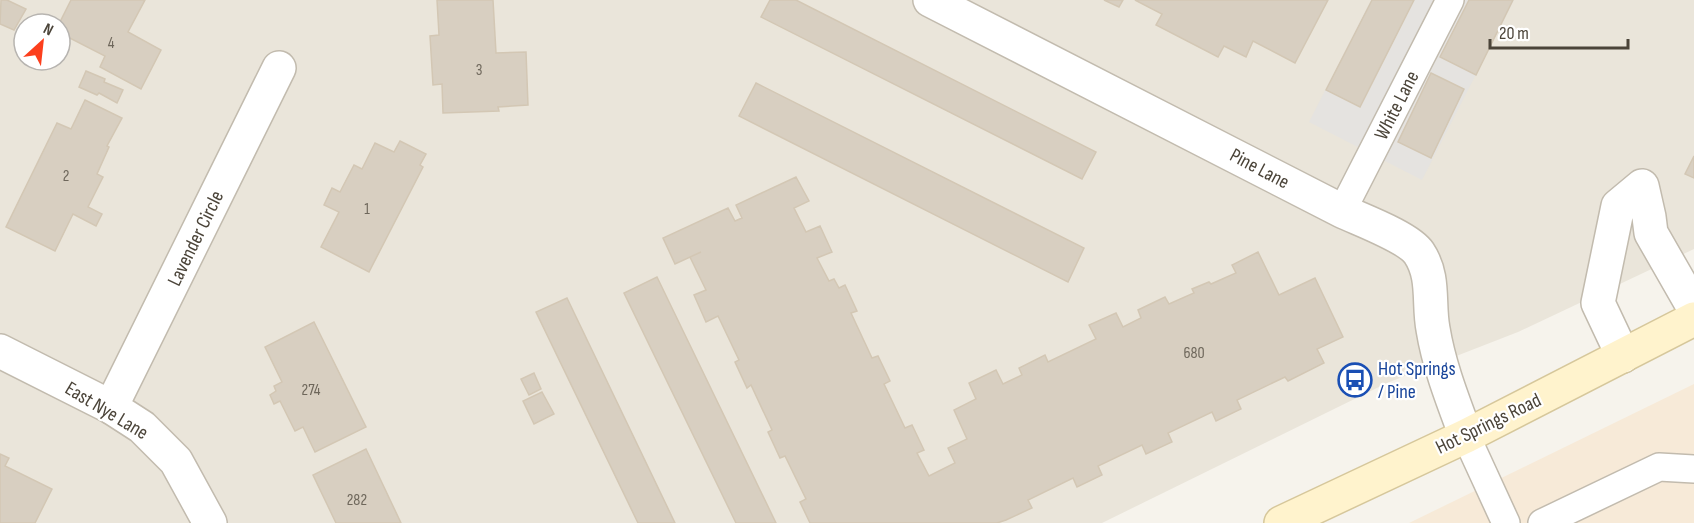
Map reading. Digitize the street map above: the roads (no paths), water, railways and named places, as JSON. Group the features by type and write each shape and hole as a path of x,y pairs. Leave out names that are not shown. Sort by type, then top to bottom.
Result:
{"street":[{"name":"Pine Lane","path":"930,0 1395,236 1418,252 1430,275 1432,328 1440,365 1466,436"},
{"name":"Lavender Circle","path":"111,407 279,68"},
{"path":"1623,356 1598,303 1618,206 1642,186 1651,233 1694,308"},
{"name":"Hot Springs Road","path":"1281,523 1466,436 1694,319"},
{"name":"East Nye Lane","path":"0,351 111,407 142,427 176,460 210,523"}],"lane":[{"name":"White Lane","path":"1342,211 1450,0"},
{"path":"1466,436 1506,523"},
{"path":"1542,523 1659,467 1694,469"}],"place":[{"name":"Hot Springs / Pine","path":"1355,380"}]}
